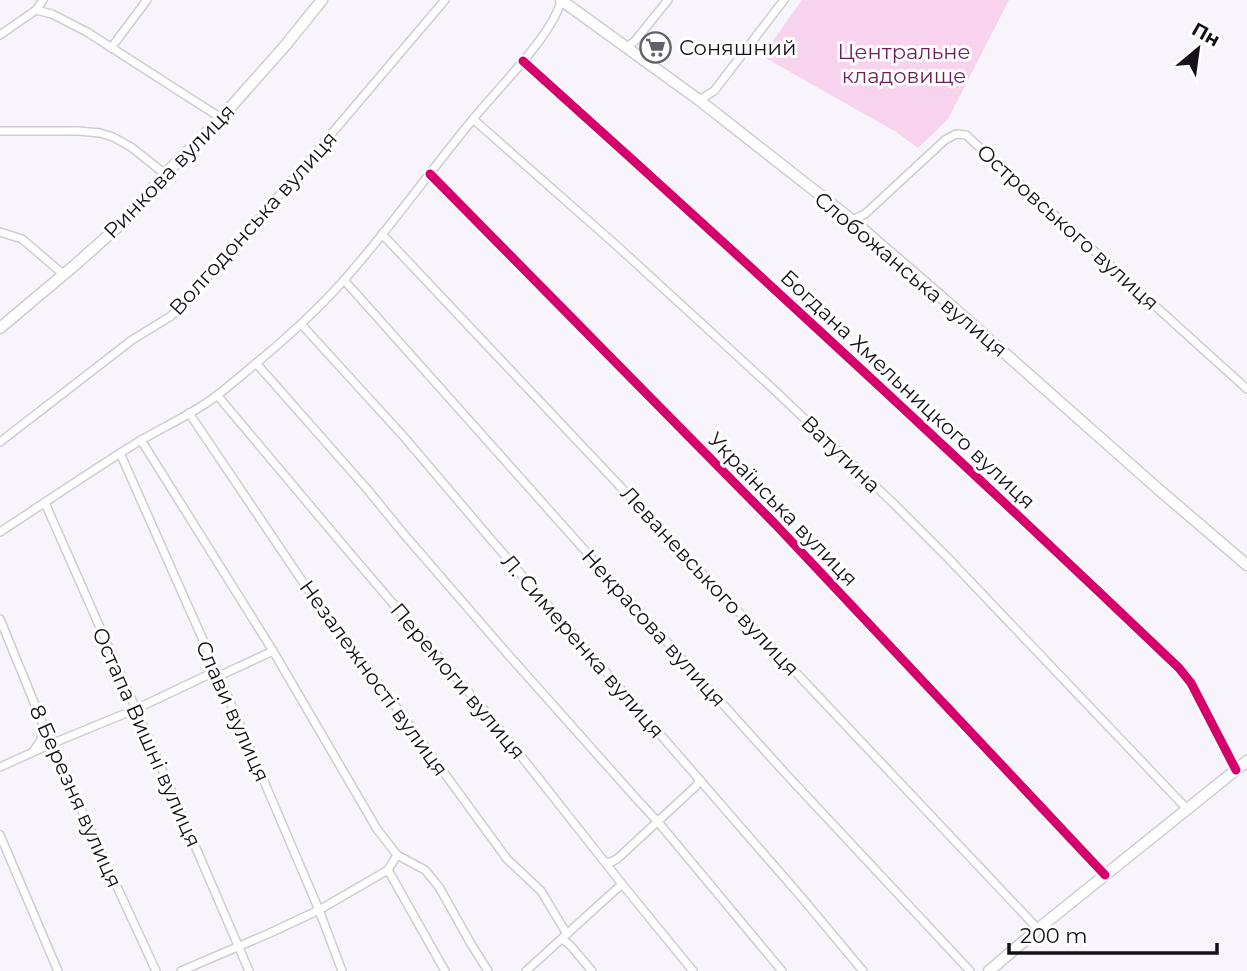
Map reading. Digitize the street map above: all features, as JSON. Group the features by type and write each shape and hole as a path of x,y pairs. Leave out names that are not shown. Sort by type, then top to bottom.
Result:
{"main road":[{"name":"Ринкова вулиця","path":"0,328 121,224 165,174 221,118 322,0"},
{"name":"Слобожанська вулиця","path":"561,0 699,100 852,220 1247,565"},
{"path":"989,971 1247,761"}],"street":[{"path":"0,35 36,10 43,0"},
{"path":"111,48 147,0"},
{"name":"Волгодонська вулиця","path":"0,442 132,340 171,316 232,251 444,0"},
{"path":"0,532 120,453 217,395 301,324 344,280 523,61 559,12 561,0"},
{"path":"626,47 634,42 668,0"},
{"path":"699,100 714,91 784,0"},
{"path":"36,10 52,13 221,118"},
{"name":"Богдана Хмельницкого вулиця","path":"523,61 877,383 1179,668 1191,683 1236,770"},
{"name":"Ватутина","path":"473,119 616,245 890,500 1188,810"},
{"path":"0,131 100,133 131,147 165,174"},
{"name":"Островського вулиця","path":"852,220 865,214 945,140 956,134 966,135 1247,389"},
{"name":"Українська вулиця","path":"430,174 775,524 1105,874"},
{"path":"0,232 22,239 64,274"},
{"name":"Леваневського вулиця","path":"382,233 1038,929"},
{"name":"Некрасова вулиця","path":"344,280 748,732 970,971"},
{"name":"Л. Симеренка вулиця","path":"301,324 405,438 779,870 863,971"},
{"path":"256,363 505,651 658,821 782,971"},
{"name":"Перемоги вулиця","path":"217,395 491,718 693,971"},
{"name":"Незалежності вулиця","path":"189,414 317,603 507,859 541,891 564,936 592,971"},
{"path":"141,440 273,650 377,830 397,855 425,870 439,887 488,971"},
{"name":"Слави вулиця","path":"120,453 319,910 342,971"},
{"name":"Остапа Вишні вулиця","path":"45,503 248,971"},
{"name":"8 Березня вулиця","path":"0,619 51,744 156,971"},
{"path":"0,767 273,650"},
{"path":"32,752 41,740 42,722"},
{"path":"60,763 61,747 65,740 72,736"},
{"path":"606,862 617,859 700,780"},
{"path":"0,835 58,971"},
{"path":"181,971 319,910 388,870 397,855"},
{"path":"388,870 445,971"},
{"path":"526,971 622,884"}],"green space":[{"name":"Центральне кладовище","path":"802,0 1009,0 948,119 918,148 896,132 762,56"}],"cycle path":[{"path":"523,61 853,362 1179,668 1191,683 1236,770"},
{"path":"430,174 775,524 1105,875"}],"place":[{"name":"Соняшний","path":"656,47"}]}
